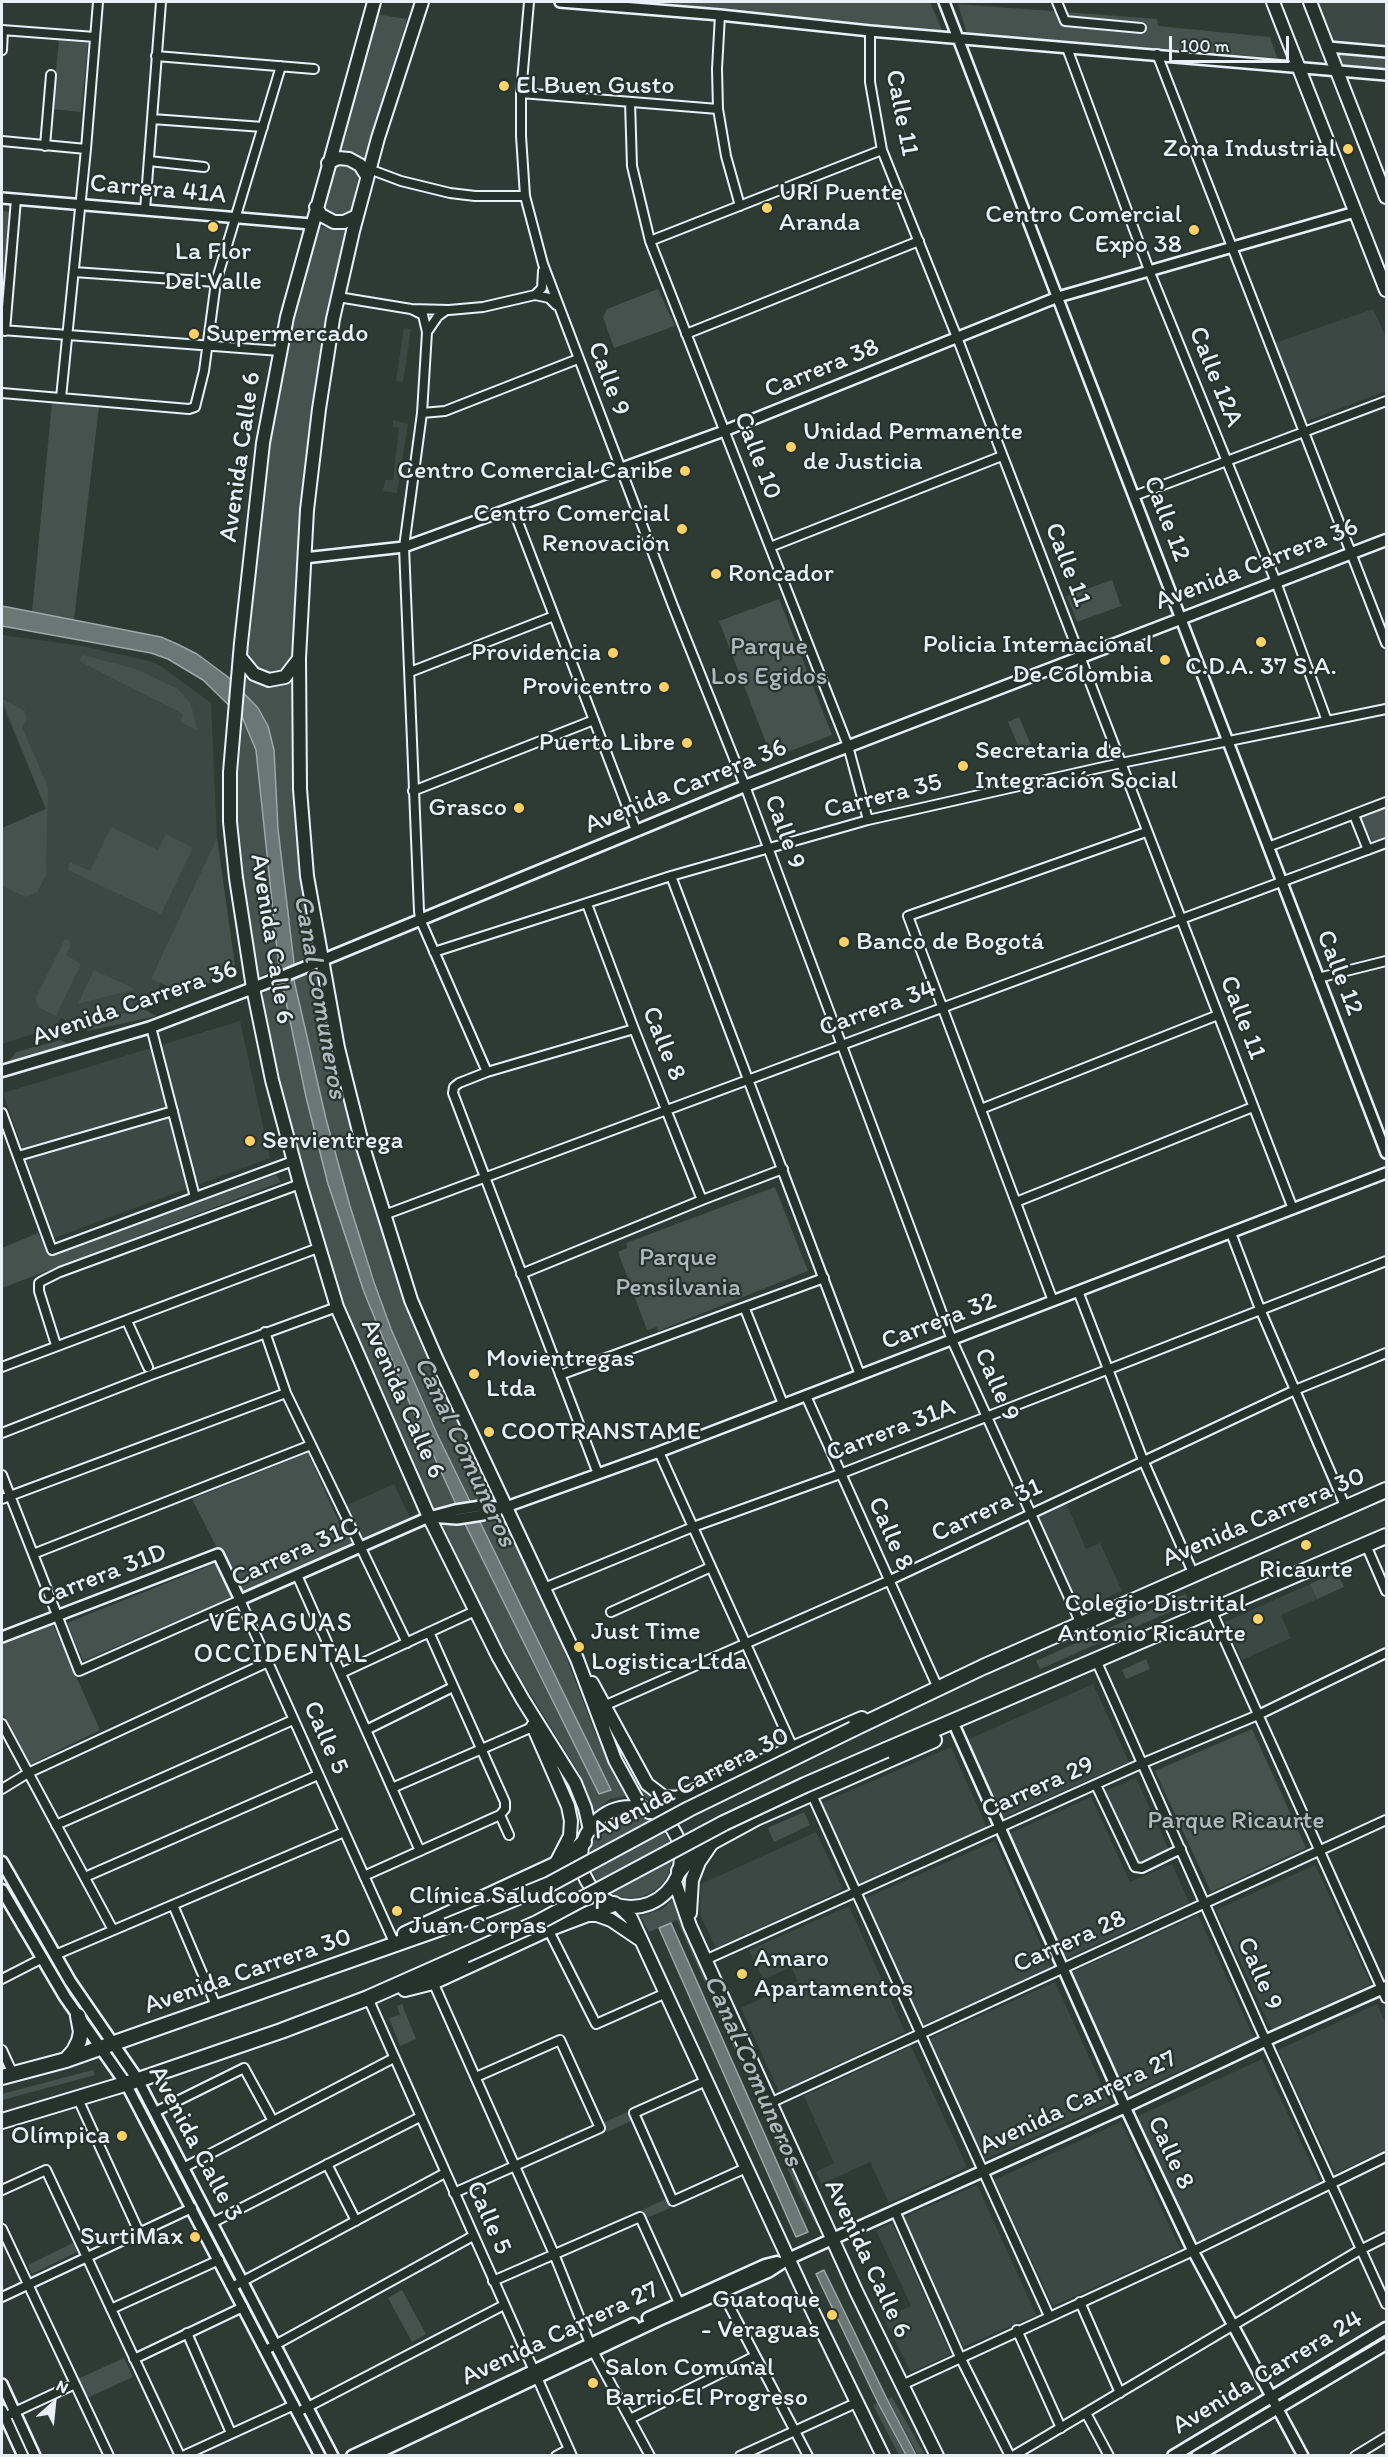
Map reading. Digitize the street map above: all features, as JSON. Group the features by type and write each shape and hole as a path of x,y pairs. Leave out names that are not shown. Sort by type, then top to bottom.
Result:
{"highway":[{"name":"Avenida Carrera 30","path":"7,2075 66,2060 108,2046 500,1906 550,1884 700,1803 912,1700 1386,1491"},
{"name":"Avenida Carrera 30","path":"2,2121 132,2083 368,1998 537,1923 724,1823 805,1785 1386,1536"},
{"path":"677,1876 693,1854 756,1818 956,1729 1009,1699"},
{"path":"645,1810 679,1798 851,1723 912,1700"},
{"path":"351,1961 443,1915 565,1860 587,1836"},
{"path":"368,1998 433,1982 548,1929 582,1915 617,1905"},
{"path":"66,2060 79,2041 81,2032 78,2016"}],"main road":[{"name":"Avenida Calle 6","path":"374,2 311,224 280,351 258,481 230,772 230,822 253,988 272,1080 293,1161 337,1307 429,1517 475,1611 536,1725"},
{"name":"Avenida Calle 6","path":"422,2 368,172 338,297 319,409 307,510 299,658 300,789 307,876 346,1081 363,1147 411,1300 577,1659 615,1760 645,1810"},
{"path":"1273,2 1386,290"},
{"path":"1310,2 1386,197"},
{"path":"328,163 338,158 349,159 368,172"},
{"path":"316,207 321,215 334,222 344,222 357,216"},
{"name":"Avenida Carrera 36","path":"2,1071 151,1027 253,988 745,786 1386,540"},
{"path":"240,663 254,674 269,680 285,677 299,658"},
{"path":"577,1659 606,1705 647,1784 663,1797 679,1798"},
{"path":"536,1725 575,1782 585,1808 587,1836"},
{"path":"536,1725 568,1806 571,1821 570,1836 555,1865"},
{"path":"617,1905 645,1905 667,1892 677,1876 681,1855 677,1839 669,1825 645,1810 632,1808 603,1816 587,1836 581,1855 587,1879 598,1894 617,1905 631,1918 788,2259 883,2456"},
{"path":"690,1926 689,1900 692,1880 699,1862 714,1841"},
{"name":"Avenida Calle 3","path":"2,1862 108,2046 132,2083"},
{"name":"Avenida Calle 6","path":"677,1876 690,1926 705,1960 832,2239 937,2456"},
{"name":"Avenida Calle 3","path":"2,1890 4,1902 78,2016 108,2046"},
{"path":"582,1915 597,1915 611,1920 642,1942"},
{"name":"Avenida Carrera 27","path":"352,2456 768,2272 788,2259 1125,2107 1266,2040 1385,1992"},
{"name":"Avenida Carrera 27","path":"592,2348 679,2303 765,2265 788,2259"},
{"name":"Avenida Carrera 24","path":"1197,2456 1386,2328"},
{"name":"Avenida Carrera 24","path":"1173,2456 1386,2344"},
{"name":"Avenida Carrera 27","path":"371,2456 535,2374"}],"street":[{"path":"61,398 98,2"},
{"path":"145,210 161,2"},
{"name":"Calle 9","path":"529,2 521,93 521,136 525,196 543,264 745,786 952,1340 1082,1624"},
{"path":"560,2 1386,75"},
{"name":"Calle 12","path":"944,2 1386,1153"},
{"path":"1058,2 1065,21 1141,28"},
{"path":"720,15 717,69 718,109 726,156 740,206"},
{"path":"2,50 2,30 94,37"},
{"name":"Calle 11","path":"870,31 870,82 882,150 957,337 1293,1209"},
{"path":"1328,47 1386,52"},
{"name":"Calle 12A","path":"1067,48 1149,270 1276,582 1327,722"},
{"path":"1157,54 1386,643"},
{"path":"156,56 314,69"},
{"path":"2,393 178,408 195,407 204,371 216,282 281,66"},
{"path":"45,146 51,75"},
{"path":"521,93 718,109"},
{"name":"Calle 10","path":"630,102 632,166 650,241 848,746 868,820"},
{"path":"152,119 262,127"},
{"path":"2,141 86,149"},
{"path":"650,241 882,150"},
{"path":"149,161 204,167"},
{"path":"368,172 450,193 525,196"},
{"name":"Carrera 41A","path":"2,198 311,224"},
{"path":"16,199 3,330 280,351"},
{"name":"Carrera 38","path":"304,558 404,547 621,470 1058,297 1355,212"},
{"path":"686,334 919,241"},
{"path":"535,295 542,288 543,264"},
{"path":"74,272 216,282"},
{"path":"338,297 411,309 448,310 483,307 535,295 549,298 559,309"},
{"path":"411,309 423,315 428,332 422,413 404,547 420,920 487,1072"},
{"path":"428,332 438,316 448,310"},
{"path":"422,413 445,411 578,359"},
{"path":"1134,496 1386,401"},
{"path":"770,547 1002,456"},
{"path":"513,509 636,830"},
{"path":"410,672 554,616"},
{"name":"Carrera 35","path":"434,952 671,876 868,820 1121,762 1386,709"},
{"path":"413,791 594,720"},
{"path":"1268,847 1386,802"},
{"path":"1354,815 1368,850"},
{"path":"1053,1301 908,916 1146,832"},
{"name":"Carrera 34","path":"384,1215 1386,843"},
{"path":"671,876 860,1375"},
{"name":"Calle 8","path":"588,904 634,1029 702,1200"},
{"path":"1318,978 1386,961"},
{"path":"981,1109 1218,1015"},
{"path":"151,1027 195,1197"},
{"path":"598,1474 453,1093 454,1087 459,1083 487,1072 634,1029"},
{"path":"1016,1202 1253,1107"},
{"path":"18,1156 173,1111"},
{"path":"2,1113 52,1250 293,1161"},
{"path":"521,1274 783,1169"},
{"name":"Carrera 32","path":"429,1517 506,1507 598,1474 1386,1173"},
{"path":"56,1346 38,1287 42,1281 60,1272 300,1184"},
{"path":"1231,1233 1260,1309 1346,1509"},
{"path":"2,1367 318,1248"},
{"name":"Carrera 31A","path":"544,1588 693,1527 840,1474 1386,1261"},
{"path":"560,1375 824,1278"},
{"path":"1078,1291 1143,1460 1194,1575"},
{"path":"2,1433 265,1332 337,1307"},
{"path":"745,1308 783,1404"},
{"path":"127,1321 148,1367"},
{"path":"265,1332 285,1393 407,1642"},
{"name":"Carrera 31","path":"606,1705 888,1581 1295,1390 1386,1353"},
{"path":"6,1497 285,1393"},
{"name":"Calle 8","path":"806,1395 938,1688"},
{"path":"33,1554 311,1445"},
{"path":"659,1452 793,1748"},
{"path":"2,1474 6,1497 33,1554 57,1616"},
{"name":"Carrera 31C","path":"57,1616 79,1671 429,1517"},
{"path":"1366,1545 1386,1591"},
{"name":"Carrera 31D","path":"2,1637 218,1554"},
{"name":"Calle 5","path":"218,1554 393,1940"},
{"path":"611,1612 711,1567"},
{"path":"297,1575 420,1851"},
{"path":"1211,1610 1318,1850 1385,1992"},
{"path":"341,1673 475,1611"},
{"path":"364,1876 500,1815 505,1809 505,1802 429,1632"},
{"name":"Carrera 29","path":"705,1960 1143,1763 1258,1715 1386,1653"},
{"name":"Calle 9","path":"1096,1660 1386,2304"},
{"path":"2,1789 28,1773 267,1662"},
{"path":"366,1730 453,1687"},
{"path":"56,1825 293,1720"},
{"path":"2,1724 113,1930"},
{"path":"392,1788 536,1725"},
{"name":"Calle 8","path":"956,1729 1125,2107 1193,2251 1303,2456"},
{"path":"85,1877 318,1775"},
{"path":"1096,1785 1135,1867 1142,1868 1181,1849"},
{"path":"812,1794 1048,2316"},
{"path":"500,1815 509,1834"},
{"name":"Carrera 28","path":"770,2103 1386,1820"},
{"path":"55,1955 344,1832"},
{"path":"173,1905 217,2008"},
{"path":"548,1929 596,2024 666,1993"},
{"path":"2,1979 41,1959"},
{"path":"433,1982 554,2254 592,2348 650,2456"},
{"name":"Calle 5","path":"368,1998 571,2452"},
{"path":"454,2193 600,2128 560,2040 476,2077"},
{"path":"2,2050 7,2075"},
{"path":"183,2168 394,2058"},
{"path":"155,2112 244,2068 273,2121"},
{"path":"706,2081 634,2113 674,2201 746,2168"},
{"name":"Avenida Calle 3","path":"132,2083 155,2112 333,2456"},
{"name":"Avenida Calle 3","path":"132,2083 192,2208 320,2456"},
{"path":"78,2099 139,2232"},
{"path":"212,2223 420,2116"},
{"path":"902,2385 1017,2330 1193,2251 1386,2157"},
{"path":"327,2164 356,2221"},
{"path":"2,2190 46,2170 182,2456 231,2433 296,2408 308,2407 504,2305"},
{"path":"232,2287 445,2173"},
{"path":"2,2297 192,2208"},
{"path":"896,2211 960,2357 1012,2456 1360,2250 1386,2237"},
{"path":"493,2281 640,2217 679,2303"},
{"path":"2,2229 109,2456"},
{"path":"266,2350 473,2236"},
{"path":"111,2309 219,2260"},
{"path":"722,2292 808,2456"},
{"path":"1080,2302 1120,2393"},
{"path":"134,2359 243,2307"},
{"path":"1017,2330 1061,2428"},
{"path":"187,2333 231,2433"},
{"path":"630,2419 755,2356"},
{"path":"2,2384 35,2456"},
{"path":"23,2456 3,2415 15,2412 75,2384"},
{"path":"740,2456 856,2403"},
{"path":"1086,2413 1109,2456"},
{"path":"1355,2456 1386,2437"},
{"path":"556,2456 571,2452"}],"shaded area":[{"path":"1317,2 1386,2 1386,45 1333,41"},
{"path":"1373,309 1386,337 1386,391 1302,423 1272,344"},
{"path":"404,328 411,329 403,382 396,381"},
{"path":"393,420 408,424 397,493 383,491 385,480 393,480 399,428 393,427"},
{"path":"2,606 161,637 177,644 197,654 228,677 258,708 268,726 274,750 278,829 294,963 293,976 326,1119 374,1282 391,1329 437,1434 611,1790 599,1794 465,1524 410,1404 364,1292 328,1184 306,1097 279,968 256,750 243,719 203,680 168,659 151,653 2,626"},
{"path":"2,635 82,646 149,661 161,666 211,703 217,838 236,973 183,993 161,983 151,1004 76,1025 61,1018 55,1027 2,1044 2,828 46,809 2,704"},
{"path":"240,1021 270,1158 54,1238 3,1093"},
{"path":"394,1484 410,1518 363,1539 347,1505"},
{"path":"1066,1503 1086,1549 1100,1543 1122,1591 1079,1610 1038,1516"},
{"name":"Colegio Distrital Antonio Ricaurte","path":"1337,1572 1344,1587 1281,1615 1291,1638 1242,1660 1225,1622"},
{"path":"1093,1684 1129,1762 1002,1818 967,1740"},
{"path":"951,1747 987,1828 858,1884 822,1803"},
{"path":"1136,1778 1169,1850 1136,1865 1103,1792"},
{"path":"1091,1797 1130,1882 1172,1864 1189,1903 1066,1958 1009,1834"},
{"path":"816,1832 843,1889 716,1948 700,1915 701,1884"},
{"path":"995,1841 1051,1968 922,2025 866,1898"},
{"path":"1315,1865 1371,1984 1272,2030 1216,1910"},
{"path":"849,1906 905,2032 779,2092 741,2008 798,1981 791,1967 763,1980 749,1950"},
{"path":"1198,1915 1254,2038 1127,2095 1072,1972"},
{"path":"671,1923 808,2232 796,2237 659,1928"},
{"path":"1055,1982 1110,2103 983,2160 928,2039"},
{"path":"1377,2004 1386,2024 1386,2150 1335,2173 1278,2050"},
{"path":"911,2046 967,2167 889,2203 870,2162 822,2184 816,2172 834,2163 804,2096"},
{"path":"1262,2059 1321,2185 1195,2243 1136,2117"},
{"path":"1121,2122 1180,2249 1053,2306 994,2180"},
{"path":"977,2185 1036,2315 963,2347 904,2217"},
{"path":"892,2223 951,2354 911,2372 884,2318 911,2306 876,2230"},
{"path":"824,2270 916,2455 906,2455 878,2403 816,2274"}],"green space":[{"path":"629,2 930,2 943,32 710,8"},
{"path":"958,4 1157,19 1158,26 1270,37 1277,58 967,34"},
{"path":"375,14 407,19 364,161 336,155"},
{"path":"59,40 88,43 81,112 52,109"},
{"path":"1338,52 1386,57 1386,70 1344,67"},
{"path":"339,160 358,169 358,177 350,217 336,218 327,214 324,198 332,165"},
{"path":"2,211 9,212 2,312"},
{"path":"317,227 348,228 328,310 307,456 295,583 294,660 281,676 266,675 247,661 252,584 272,422 293,312"},
{"path":"658,289 675,326 614,348 603,317 607,309"},
{"path":"52,402 99,406 74,620 32,612"},
{"path":"1112,580 1121,606 1077,622 1067,596"},
{"name":"Parque Los Egidos","path":"779,599 832,735 772,758 719,621"},
{"path":"83,655 136,669 178,689 191,704 197,730 180,722 183,714 79,661"},
{"path":"293,675 315,953 294,963 278,829 274,750 244,693 246,677 262,682"},
{"path":"2,699 25,711 27,718 22,727 48,787 46,876 37,892 26,897 2,886 2,828 46,809"},
{"path":"1019,717 1031,745 1020,750 1008,722"},
{"path":"243,719 256,750 279,968 258,977 242,877 237,818 237,781"},
{"path":"1386,807 1386,838 1373,843 1361,817"},
{"path":"111,827 158,850 166,834 193,848 161,914 68,870 70,862 90,871"},
{"path":"217,838 236,973 183,993 151,979"},
{"path":"65,939 69,940 70,947 66,955 81,964 56,1016 38,1007 36,997"},
{"path":"94,970 135,989 78,1004"},
{"path":"313,970 317,972 338,1072 398,1277 428,1361 493,1496 482,1500 470,1502 437,1434 391,1329 350,1206 326,1119 293,976"},
{"path":"282,981 306,1097 328,1184 364,1292 410,1404 455,1504 433,1509 373,1382 316,1224 297,1155 262,998 268,987"},
{"path":"142,1008 156,1016 88,1031 76,1025"},
{"path":"60,1040 69,1044 9,1061 16,1052"},
{"path":"276,1175 281,1182 2,1288 2,1248 38,1233 48,1255"},
{"name":"Parque Pensilvania","path":"775,1187 808,1271 658,1331 657,1327 647,1330 618,1252 627,1248 626,1243"},
{"path":"308,1453 342,1529 346,1529 353,1546 241,1595 192,1499"},
{"path":"504,1519 559,1638 594,1730 626,1796 610,1799 594,1812 579,1773 486,1617 443,1526 465,1524 599,1793 611,1790 479,1523"},
{"path":"217,1563 232,1597 83,1661 67,1623"},
{"path":"1337,1572 1344,1587 1317,1599 1310,1584"},
{"path":"1185,1594 1190,1603 1040,1669 1036,1661"},
{"path":"53,1625 100,1730 29,1765 2,1712 2,1644"},
{"path":"1146,1659 1150,1669 1126,1679 1122,1670"},
{"path":"603,1712 661,1800 658,1802 647,1799 636,1786"},
{"name":"Parque Ricaurte","path":"1252,1729 1306,1848 1211,1892 1155,1771"},
{"path":"804,1812 810,1825 774,1842 768,1828"},
{"path":"631,1816 647,1819 660,1828 669,1841 672,1857 669,1873 660,1886 647,1895 631,1898 615,1895 602,1886 593,1873 590,1857 593,1841 602,1828 615,1819"},
{"path":"673,1899 819,2225 816,2225 799,2194 677,1920 649,1932 640,1916 662,1909"},
{"path":"402,2004 416,2039 400,2046 389,2018 400,2015 397,2006"},
{"path":"93,2070 95,2075 2,2100 2,2094"},
{"path":"627,2112 631,2121 607,2132 603,2123"},
{"path":"666,2199 670,2208 644,2219 640,2211"},
{"path":"73,2243 77,2252 32,2274 28,2265"},
{"path":"402,2290 426,2334 412,2342 388,2298"},
{"path":"124,2358 133,2377 87,2398 78,2379"},
{"path":"892,2397 925,2455 918,2455 888,2399"},
{"path":"877,2403 905,2455 899,2455 873,2405"}],"place":[{"name":"El Buen Gusto","path":"504,86"},
{"name":"Zona Industrial","path":"1348,149"},
{"name":"URI Puente Aranda","path":"767,208"},
{"name":"La Flor Del Valle","path":"213,227"},
{"name":"Centro Comercial Expo 38","path":"1194,230"},
{"name":"Supermercado","path":"194,334"},
{"name":"Unidad Permanente de Justicia","path":"791,447"},
{"name":"Centro Comercial Caribe","path":"685,471"},
{"name":"Centro Comercial Renovación","path":"682,529"},
{"name":"Roncador","path":"716,574"},
{"name":"C.D.A. 37 S.A.","path":"1261,642"},
{"name":"Providencia","path":"613,653"},
{"name":"Policia Internacional De Colombia","path":"1165,660"},
{"name":"Provicentro","path":"664,687"},
{"name":"Puerto Libre","path":"687,743"},
{"name":"Secretaria de Integración Social","path":"963,766"},
{"name":"Grasco","path":"519,808"},
{"name":"Banco de Bogotá","path":"844,942"},
{"name":"Servientrega","path":"250,1141"},
{"name":"Movientregas Ltda","path":"474,1374"},
{"name":"COOTRANSTAME","path":"489,1432"},
{"name":"Ricaurte","path":"1306,1545"},
{"name":"Colegio Distrital Antonio Ricaurte","path":"1258,1619"},
{"name":"Just Time Logistica Ltda","path":"579,1647"},
{"name":"Clínica Saludcoop Juan Corpas","path":"397,1911"},
{"name":"Amaro Apartamentos","path":"742,1974"},
{"name":"Olímpica","path":"122,2136"},
{"name":"SurtiMax","path":"195,2237"},
{"name":"Guatoque - Veraguas","path":"832,2315"},
{"name":"Salon Comunal Barrio El Progreso","path":"593,2383"}],"district":[{"name":"VERAGUAS OCCIDENTAL","path":"281,1640"}],"water label":[{"name":"Canal Comuneros","path":"319,997"},
{"name":"Canal Comuneros","path":"464,1452"},
{"name":"Canal Comuneros","path":"752,2071"}]}
